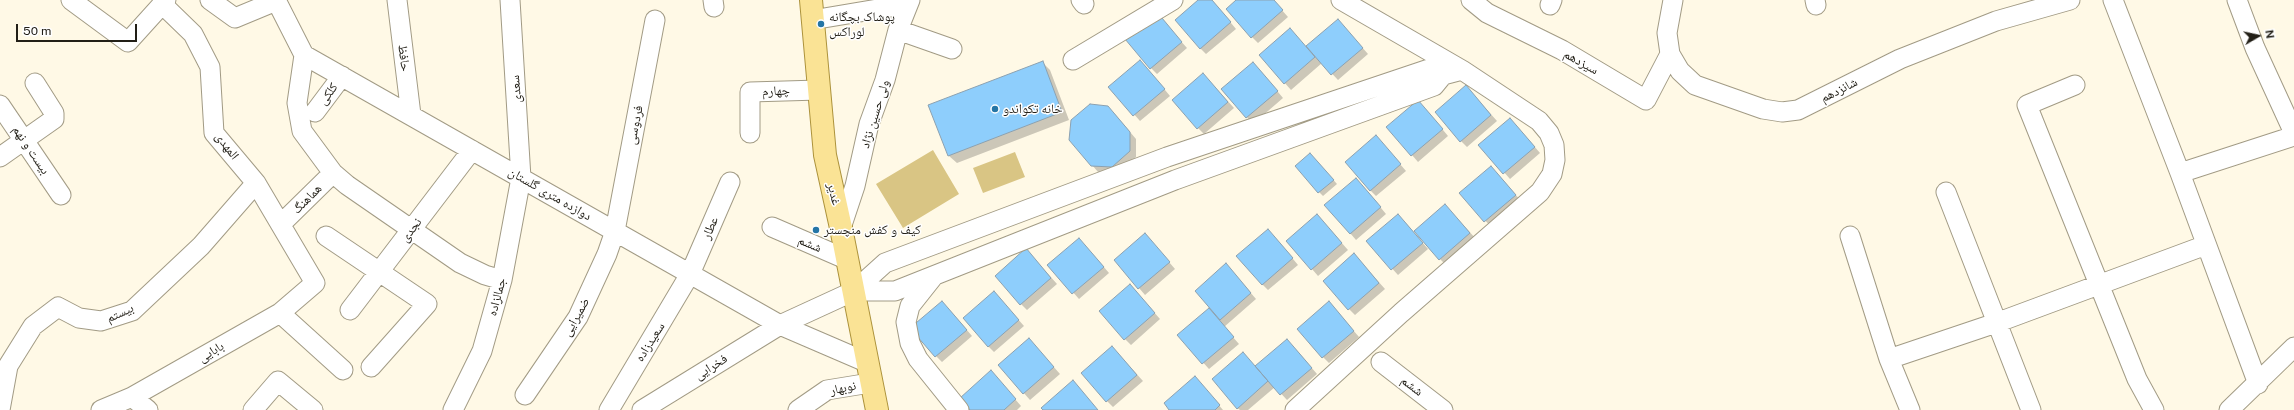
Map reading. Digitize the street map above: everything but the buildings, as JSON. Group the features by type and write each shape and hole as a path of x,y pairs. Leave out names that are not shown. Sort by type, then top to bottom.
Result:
{"main road":[{"name":"غدیر","path":"811,10 825,155 848,260 876,410"}],"street":[{"path":"71,0 128,42 164,2"},
{"path":"210,0 235,18 276,1 304,55 297,103 302,131 333,173 347,185 460,263 485,275 502,280"},
{"name":"حافظ","path":"397,0 411,115"},
{"name":"سعدی","path":"510,0 521,178"},
{"path":"1073,60 1173,0"},
{"path":"1295,410 1401,313 1540,192 1552,174 1555,160 1554,145 1549,133 1539,121 1462,70 1341,0"},
{"name":"سیزدهم","path":"1471,0 1487,13 1562,50 1646,100 1670,54"},
{"name":"شانزدهم","path":"1673,0 1667,33 1670,54 1680,71 1695,85 1763,109 1782,112 1798,110 1900,59 1996,21 2068,0"},
{"path":"2113,0 2180,173 2258,384"},
{"path":"2237,0 2255,48 2294,133"},
{"name":"المهدی","path":"164,2 193,34 210,67 214,133 256,184 316,283"},
{"path":"811,10 909,2"},
{"name":"ولی حسین نژاد","path":"841,228 855,186 869,124 885,80 898,30 909,2"},
{"name":"فردوسی","path":"615,231 655,20"},
{"path":"898,30 952,49"},
{"name":"دوازده متری گلستان","path":"304,55 780,324 866,362"},
{"path":"780,324 854,291 885,263 1168,157 1429,69 1443,75"},
{"path":"854,291 895,291 1175,180 1434,86 1443,75 1462,70"},
{"name":"کلکی","path":"315,112 342,76"},
{"path":"0,156 25,141 54,119 54,113 35,83"},
{"path":"2075,85 2027,104 2137,379 2154,410"},
{"name":"چهارم","path":"750,133 750,92 819,90"},
{"name":"بیست و نهم","path":"0,105 61,195"},
{"path":"2180,173 2294,136"},
{"name":"نجدی","path":"350,310 472,150"},
{"path":"1168,157 1175,180"},
{"name":"هماهنگ","path":"281,224 333,173"},
{"name":"جمالزاده","path":"453,410 482,351 502,280 521,178"},
{"name":"عطار","path":"690,274 730,182"},
{"name":"بیستم","path":"0,410 8,366 33,326 58,307 79,318 101,321 132,311 201,246 256,184"},
{"path":"1946,192 2031,410"},
{"name":"ششم","path":"772,228 848,260"},
{"name":"ضمیرایی","path":"524,395 578,317 607,254 615,231"},
{"path":"326,236 378,273 427,304 371,367"},
{"path":"1850,236 1889,359 1910,410"},
{"path":"1889,359 1996,323 2206,245"},
{"name":"سعیدزاده","path":"609,410 690,274"},
{"path":"935,275 910,306 906,322 910,344 918,359 959,410"},
{"name":"بابایی","path":"101,410 132,397 280,312 316,283"},
{"path":"280,312 343,370"},
{"name":"فخرایی","path":"642,410 780,324"},
{"path":"2229,410 2258,384 2294,347"},
{"name":"ششم","path":"1381,362 1443,410"},
{"path":"253,410 278,381 313,410"},
{"name":"نوبهار","path":"798,410 827,390 870,383"},
{"path":"132,397 148,410"}],"shaded area":[{"path":"933,150 959,194 903,228 876,184"},
{"path":"1015,152 1025,177 983,193 973,168"}],"place":[{"name":"پوشاک بچگانه لوراکس","path":"821,24"},
{"name":"خانه تکواندو","path":"995,109"},
{"name":"کیف و کفش منچستر","path":"816,230"}]}
